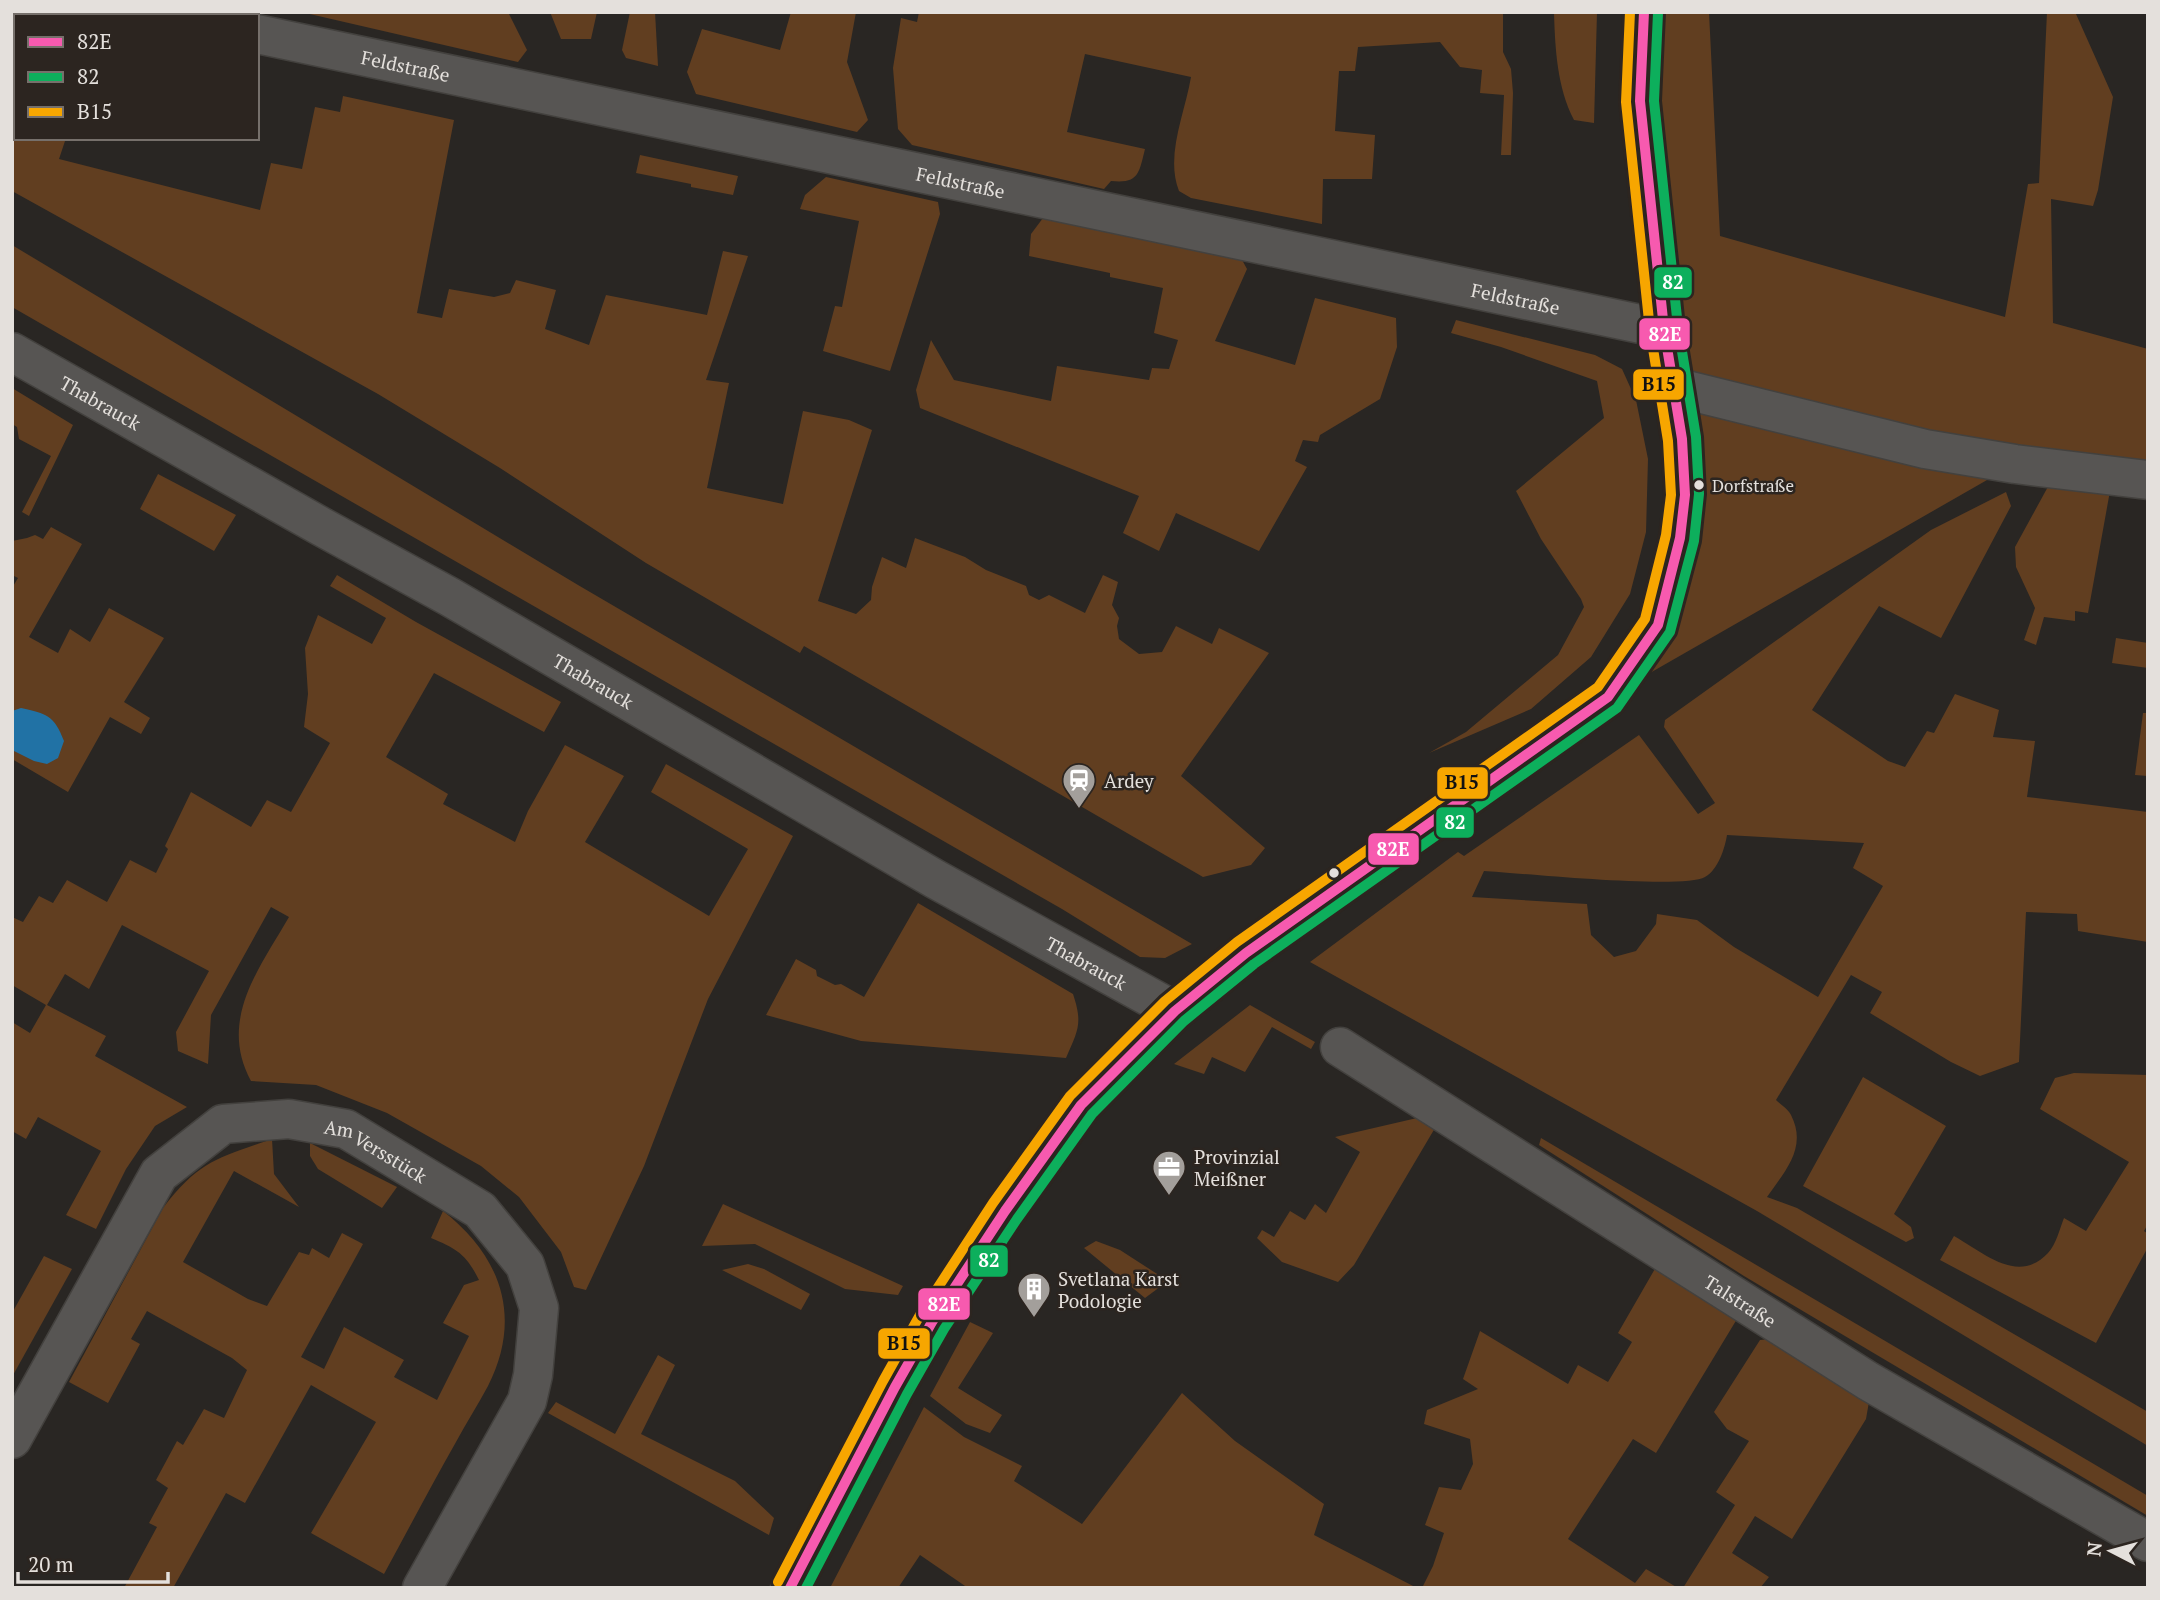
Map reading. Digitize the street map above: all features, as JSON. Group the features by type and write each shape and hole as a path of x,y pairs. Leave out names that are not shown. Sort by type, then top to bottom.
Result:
{"street":[{"path":"790,1588 932,1322 1005,1211 1081,1105 1175,1011 1246,953 1608,697 1658,625 1672,577 1685,495 1682,439 1664,329 1640,102 1644,12"},
{"name":"Feldstraße","path":"259,34 1664,329"},
{"name":"Thabrauck","path":"12,352 450,597 935,879 1175,1011"},
{"path":"1674,387 1925,449 2029,466 2148,480"},
{"name":"Talstraße","path":"1340,1047 1868,1381 2148,1542"},
{"name":"Am Versstück","path":"12,1439 159,1174 223,1124 289,1119 346,1129 480,1210 525,1265 539,1308 533,1375 527,1401 422,1588"}],"shaded area":[{"path":"12,12 97,12 14,14 14,140 65,140 59,159 260,210 271,163 302,169 315,107 340,112 343,96 454,120 417,313 442,318 449,289 494,297 510,293 516,280 556,290 545,329 589,345 606,295 707,315 723,251 748,256 706,380 729,383 707,488 783,504 803,411 849,420 872,430 818,601 856,614 871,600 872,587 882,557 906,568 915,538 965,557 986,570 1026,586 1029,595 1039,600 1049,595 1085,613 1103,575 1118,582 1112,605 1119,618 1119,639 1139,654 1162,652 1176,626 1212,644 1219,628 1269,653 1181,776 1265,848 1251,865 1203,877 804,646 800,653 646,563 500,468 378,394 12,191"},
{"path":"301,12 508,12 527,50 518,62"},
{"path":"550,12 597,12 591,39 561,39"},
{"path":"630,12 655,12 658,66 626,58 622,50"},
{"path":"791,12 856,12 847,62 868,120 857,132 696,94 687,72 702,29 780,50"},
{"path":"919,12 1503,12 1503,52 1511,69 1513,93 1511,155 1501,155 1504,95 1480,93 1482,70 1460,67 1440,42 1358,47 1355,71 1339,71 1335,131 1375,135 1372,179 1323,179 1322,224 1191,198 1179,191 1175,178 1175,149 1191,77 1085,54 1067,132 1145,149 1139,170 1132,179 1111,181 1104,189 912,145 898,129 893,68 901,18 917,22"},
{"path":"1554,12 1597,12 1594,123 1574,120 1568,108 1558,68"},
{"path":"1644,12 1709,12 1720,236 2005,317 2028,184 2039,183 2047,12 2076,14 2113,97 2093,206 2051,199 2053,323 2148,349 2148,480 2015,464 1608,697 1672,577"},
{"path":"640,155 738,176 733,195 636,173"},
{"path":"826,177 938,202 940,214 890,371 823,351 835,306 842,307 859,221 800,209 805,195"},
{"path":"1043,218 1241,258 1247,269 1215,341 1295,365 1315,298 1396,318 1397,347 1380,399 1320,435 1318,442 1303,440 1295,461 1307,467 1259,551 1176,513 1159,551 1123,533 1139,496 920,408 916,390 931,340 954,380 1051,401 1057,366 1149,380 1152,368 1169,369 1178,340 1154,333 1163,288 1110,277 1110,273 1029,256 1031,234"},
{"path":"12,245 578,585 1192,944 1165,958 1140,957 1062,909 12,307"},
{"path":"1456,320 1595,355 1622,369 1636,400 1648,459 1646,532 1630,594 1591,657 1531,709 1429,753 1466,732 1558,655 1584,607 1541,539 1516,491 1604,418 1597,381 1501,347 1451,333"},
{"path":"12,388 73,425 29,516 22,512 51,456 19,439 17,427 12,424"},
{"path":"158,474 236,515 214,551 140,509"},
{"path":"2050,483 2110,491 2088,613 2075,611 2075,621 2044,617 2036,645 2024,640 2035,608 2016,567 2015,547"},
{"path":"2006,492 2011,506 1941,638 1879,606 1812,710 1888,761 1905,767 1927,731 1934,733 1955,694 1999,710 1993,737 2035,741 2027,797 2148,812 2148,942 2078,931 2077,914 2026,912 2019,1062 1980,1076 1951,1062 1870,1013 1882,992 1851,975 1776,1100 1791,1115 1797,1138 1787,1169 1767,1197 1797,1208 2148,1412 2148,1446 1757,1211 1310,962 1458,852 1464,856 1639,735 1698,814 1715,803 1664,727 1665,720 1931,530","holes":["1727,835 1864,843 1853,868 1883,886 1818,997 1734,947 1697,920 1657,914 1656,924 1636,951 1614,957 1591,935 1587,904 1472,897 1484,871 1635,881 1691,881 1705,877 1714,869 1723,852"]},
{"path":"51,527 82,544 29,637 58,653 70,629 90,642 109,608 164,638 124,702 150,718 141,734 110,717 68,792 12,759 12,588 18,578 12,575 12,541 35,535 43,539"},
{"path":"337,575 561,702 544,732 434,673 386,757 448,794 443,804 515,842 528,811 565,745 624,776 585,842 709,916 748,849 651,792 666,764 793,836 708,999 644,1166 586,1290 574,1287 561,1252 519,1197 481,1166 387,1113 316,1085 251,1081 242,1059 239,1037 241,1016 255,976 289,917 271,907 211,1015 208,1064 178,1051 176,1032 209,971 122,925 89,989 65,974 47,1005 106,1036 95,1056 187,1107 155,1126 126,1169 96,1229 66,1215 101,1151 38,1117 26,1139 12,1131 12,1022 30,1033 46,1005 12,985 12,917 23,922 39,896 53,903 67,880 107,902 130,860 156,873 168,849 165,846 191,792 251,827 267,800 291,812 330,743 304,727 308,694 305,648 318,615 372,644 386,618 330,586"},
{"path":"2116,638 2148,643 2148,668 2112,663"},
{"path":"2143,713 2148,713 2148,776 2135,775"},
{"path":"918,903 1073,994 1078,1027 1066,1058 861,1041 766,1015 796,959 816,970 817,976 835,985 841,984 864,997"},
{"path":"1250,1005 1315,1042 1311,1049 1272,1027 1245,1072 1212,1057 1204,1074 1174,1064"},
{"path":"2074,1073 2148,1075 2148,1224 2144,1231 2148,1234 2148,1247 2096,1343 1940,1260 1954,1236 2001,1263 2025,1266 2037,1262 2051,1250 2064,1218 2086,1231 2129,1162 2040,1109 2055,1078"},
{"path":"1863,1077 1946,1126 1894,1214 1911,1227 1914,1238 1906,1242 1803,1186"},
{"path":"1417,1118 1435,1128 1354,1265 1338,1282 1282,1262 1257,1238 1262,1230 1274,1237 1290,1211 1305,1220 1315,1204 1326,1213 1360,1152 1335,1137"},
{"path":"1541,1138 2148,1496 2148,1516 1744,1276 1539,1145"},
{"path":"272,1139 274,1174 299,1207 234,1171 183,1262 248,1299 267,1306 299,1252 309,1255 312,1248 329,1258 342,1233 363,1244 301,1357 324,1369 344,1327 404,1360 394,1377 437,1400 469,1336 443,1323 464,1285 479,1280 460,1253 431,1238 443,1211 463,1229 492,1268 504,1312 504,1336 498,1361 488,1386 384,1574 311,1533 376,1422 311,1385 245,1503 226,1493 173,1588 124,1588 157,1527 149,1523 168,1488 156,1480 177,1441 183,1445 204,1409 224,1418 247,1370 232,1358 147,1311 131,1339 140,1344 108,1403 69,1382 163,1208 176,1192 210,1163"},
{"path":"310,1143 397,1187 382,1208 318,1169 310,1156"},
{"path":"723,1204 903,1286 898,1295 845,1289 755,1244 702,1246"},
{"path":"1096,1241 1120,1250 1168,1281 1145,1298 1084,1248"},
{"path":"44,1256 72,1269 12,1377 12,1313"},
{"path":"748,1264 764,1269 810,1294 801,1310 722,1270"},
{"path":"1656,1267 1737,1319 1656,1453 1633,1439 1568,1539 1635,1583 1646,1569 1678,1588 1422,1588 1444,1533 1425,1525 1439,1487 1461,1490 1473,1464 1470,1439 1424,1424 1427,1410 1478,1389 1463,1379 1480,1331 1568,1384 1578,1365 1608,1382 1632,1342 1618,1333"},
{"path":"970,1322 993,1333 958,1388 1002,1415 990,1433 966,1424 930,1396"},
{"path":"1780,1338 1870,1396 1866,1419 1792,1539 1755,1516 1732,1553 1769,1577 1760,1588 1683,1588 1735,1505 1716,1492 1749,1441 1727,1429 1714,1412 1760,1340"},
{"path":"658,1355 675,1365 641,1434 735,1481 774,1518 769,1535 548,1413 556,1402 615,1434"},
{"path":"1182,1393 1235,1441 1324,1504 1314,1535 1417,1588 968,1588 920,1555 898,1588 830,1588 924,1407 964,1437 1022,1466 1014,1481 1082,1524"}],"water":[{"path":"21,708 43,714 57,726 64,741 58,758 47,764 12,750 12,711"}],"transit line":[{"name":"B15","path":"778,1582 920,1315 993,1203 1070,1096 1165,1001 1237,942 1598,687 1645,619 1666,535 1671,495 1668,441 1650,330 1626,102 1630,12"},
{"name":"82E","path":"790,1588 932,1322 1005,1211 1081,1105 1175,1011 1246,953 1608,697 1658,625 1680,538 1685,495 1682,439 1664,329 1640,101 1644,12"},
{"name":"82","path":"806,1588 944,1329 1017,1219 1092,1114 1184,1021 1254,964 1617,708 1670,632 1694,541 1699,494 1696,437 1678,327 1654,101 1658,13"}],"place":[{"name":"Dorfstraße","path":"1699,485"},
{"name":"Ardey","path":"1079,810"},
{"name":"Provinzial Meißner","path":"1169,1197"},
{"name":"Svetlana Karst Podologie","path":"1034,1319"}]}
